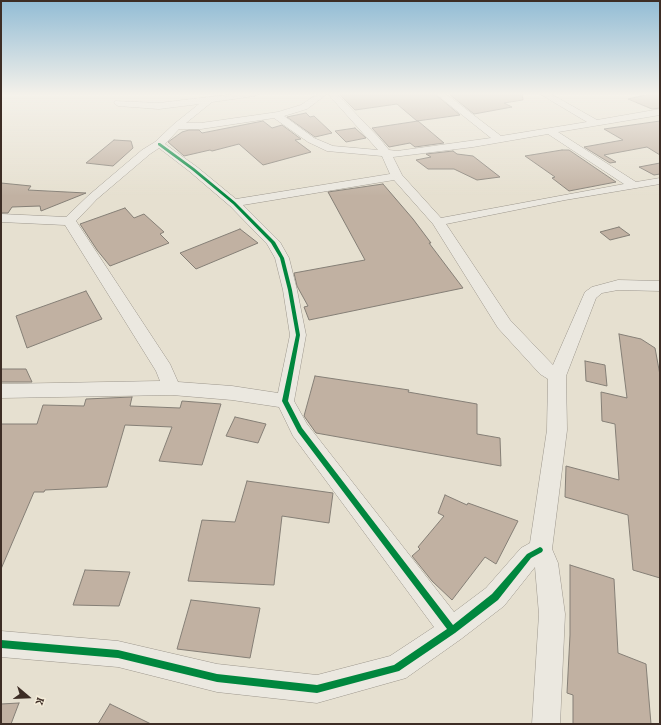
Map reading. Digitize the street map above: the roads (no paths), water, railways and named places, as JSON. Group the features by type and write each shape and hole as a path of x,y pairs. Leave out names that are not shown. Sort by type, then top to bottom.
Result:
{"street":[{"path":"1,218 69,221 128,166 159,144 176,128"},
{"path":"293,128 310,140 331,148 397,154 568,128"},
{"path":"364,128 386,153 397,176 438,222 504,324 546,369 557,376"},
{"path":"484,128 499,139"},
{"path":"550,131 635,186"},
{"path":"159,144 193,169 234,203 273,242 282,258 298,335 285,401 300,430 452,630"},
{"path":"234,203 293,192 397,176"},
{"path":"438,222 500,211 564,197 660,181"},
{"path":"69,221 164,369 172,388"},
{"path":"546,724 552,614 546,563 540,550 557,430 557,376 590,295 597,290 618,285 660,286"},
{"path":"1,391 172,388 232,393 285,401"},
{"path":"1,644 118,654 217,678 317,689 396,668 452,630 495,597 529,556 540,550"}]}
